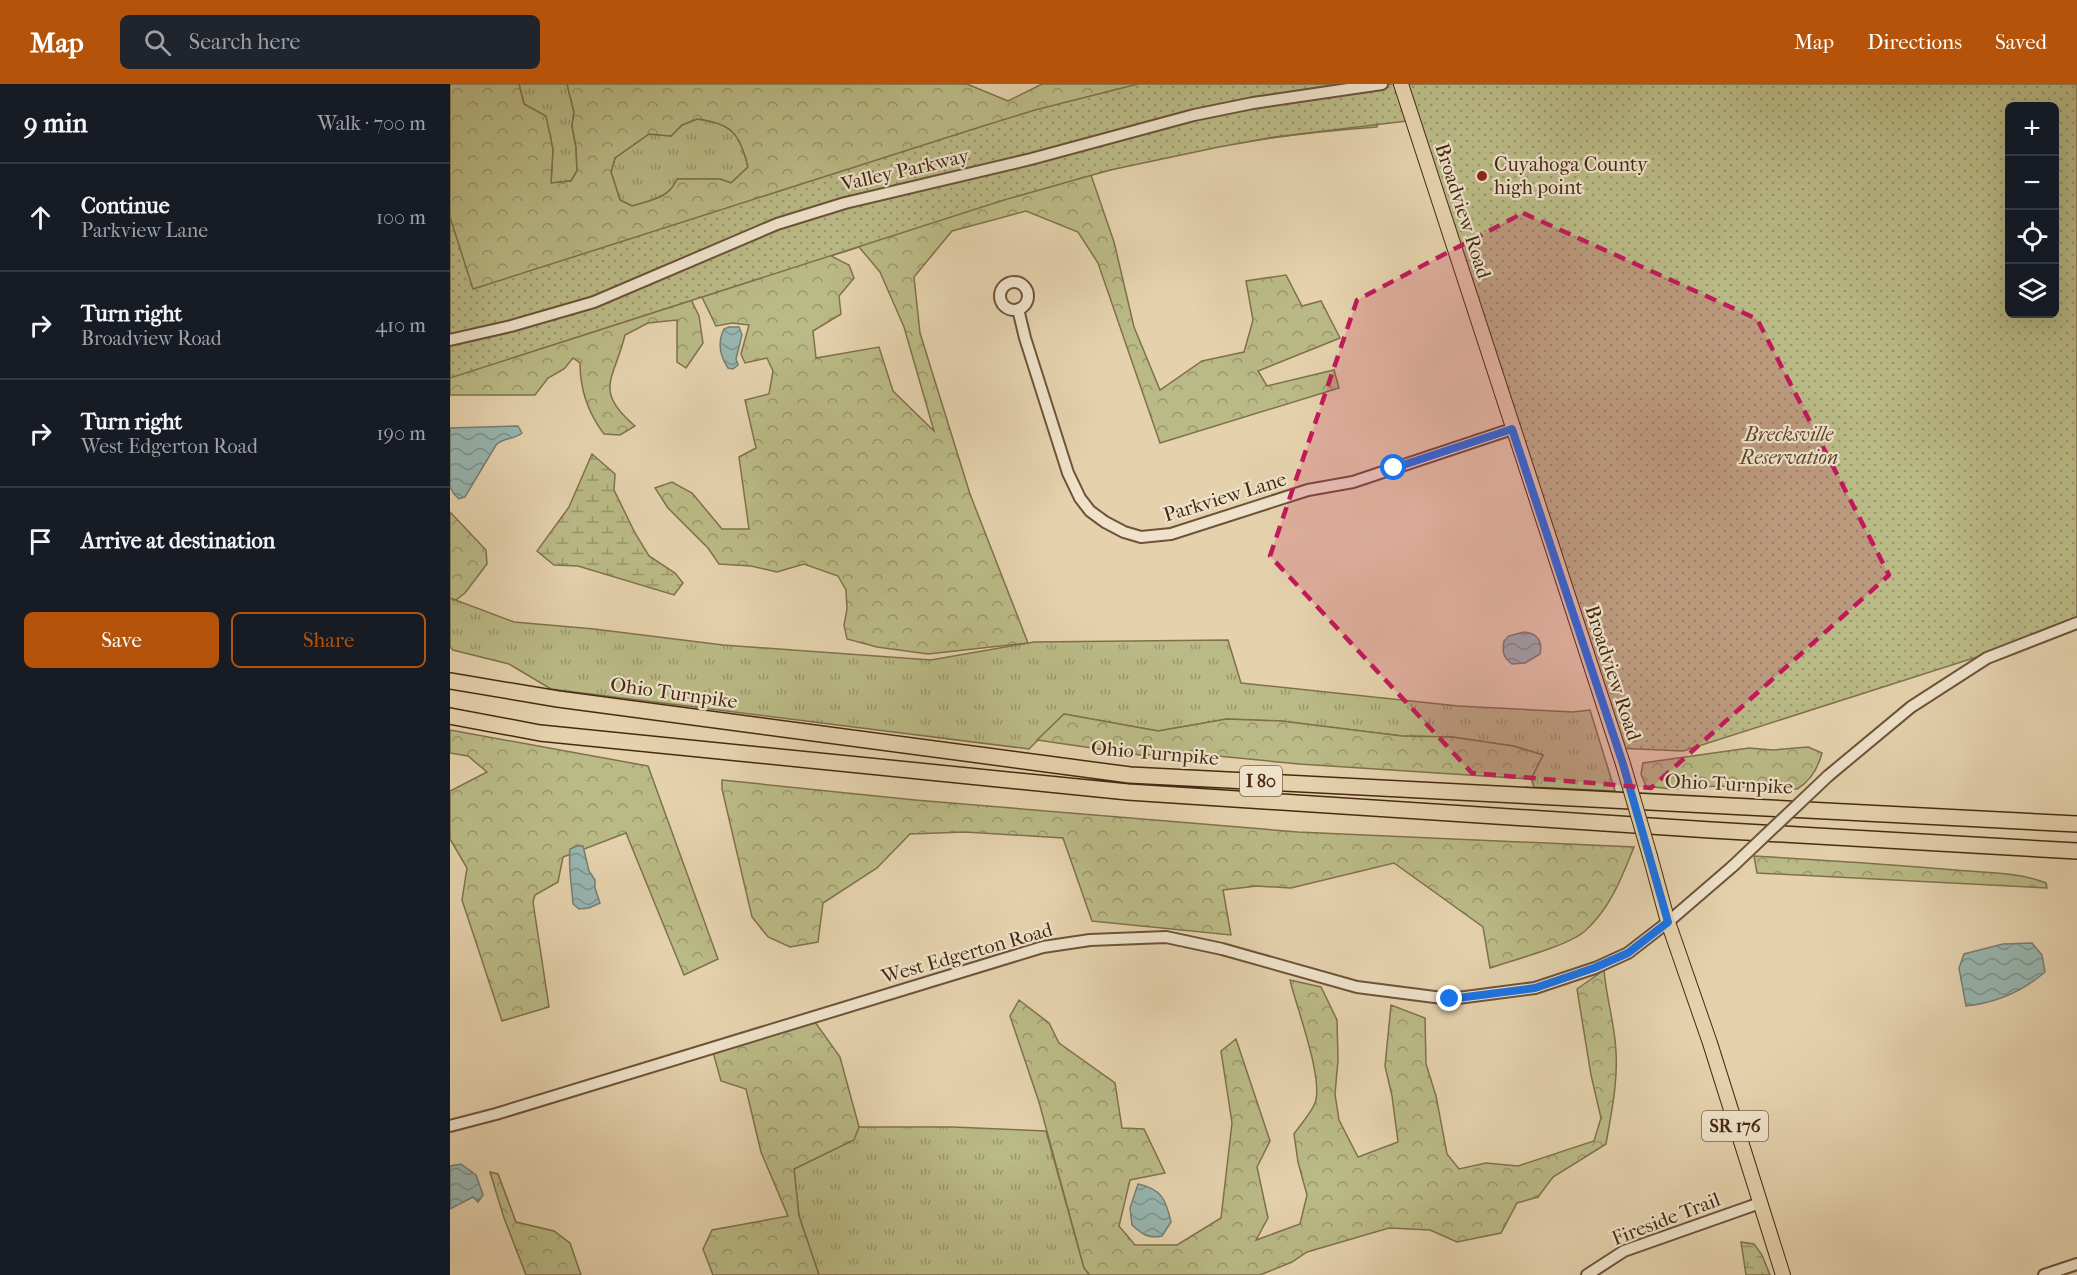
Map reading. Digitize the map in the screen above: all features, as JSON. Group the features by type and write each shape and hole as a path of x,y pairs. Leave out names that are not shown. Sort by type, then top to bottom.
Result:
{"highway":[{"name":"Ohio Turnpike","path":"450,681 570,701 1130,775 2077,824"},
{"name":"Ohio Turnpike","path":"450,716 540,733 1128,792 2077,851"}],"main road":[{"name":"Broadview Road","path":"1401,84 1623,764 1668,922 1710,1043 1783,1275"}],"street":[{"name":"Valley Parkway","path":"450,340 511,326 594,302 777,224 838,205 1031,159 1121,133 1203,113 1309,94 1382,84"},
{"name":"Parkview Lane","path":"1018,309 1068,473 1080,498 1090,511 1105,522 1124,532 1141,537 1171,534 1308,490 1353,482 1512,429"},
{"name":"West Edgerton Road","path":"451,1122 496,1114 1043,947 1090,940 1166,938 1222,949 1357,987 1450,999 1535,988 1594,968 1628,953 1668,922 1828,776 1911,707 1987,657 2077,624"},
{"name":"Fireside Trail","path":"1587,1275 1624,1251 1760,1203"},
{"path":"2044,1275 2077,1264"}],"highlighted area":[{"path":"1523,213 1757,319 1889,575 1651,788 1472,773 1270,556 1357,300"}],"green space":[{"path":"450,84 519,84 524,104 546,116 553,149 551,183 571,181 577,171 572,126 574,112 567,84 967,84 1008,101 1042,84 1258,84 450,324","holes":["697,119 718,123 732,132 745,155 748,167 731,183 720,179 677,179 669,191 652,200 632,206 620,200 611,172 615,158 649,134 671,136 682,125"]},
{"path":"519,84 567,84 574,112 572,126 577,171 571,181 551,183 553,149 524,104"},
{"name":"Brecksville Reservation","path":"1138,84 2077,84 2077,625 1683,751 1616,748 1415,120 1274,137 1110,170 1004,200 450,378 450,217 473,289 1035,110"},
{"path":"1379,116 1377,127 1305,134 1197,150 1091,175 1114,242 1134,327 1160,390 1202,361 1244,352 1253,320 1246,281 1286,275 1302,306 1321,301 1340,338 1258,371 1267,386 1334,370 1339,388 1160,443 1098,263 1078,232 1026,211 952,231 914,277 920,333 970,494 1028,643 928,654 877,647 847,639 844,625 847,609 846,590 838,576 804,564 777,572 751,566 719,564 708,548 668,508 655,488 672,482 692,493 722,529 749,529 739,457 756,448 745,400 769,394 773,371 767,358 745,363 741,354 749,325 732,323 716,326 698,289 1065,172","holes":["859,247 880,272 904,327 934,431 893,391 879,347 816,358 813,331 841,314 839,296 854,278 849,265 831,256"]},
{"path":"697,119 718,123 732,132 741,146 748,167 731,183 720,179 677,179 669,191 652,200 632,206 620,200 611,172 615,158 649,134 671,136 682,125"},
{"path":"681,279 699,316 703,343 686,368 677,362 677,320 648,323 625,335 612,374 610,393 622,414 635,426 620,435 604,434 598,426 583,392 580,363 573,358 564,369 548,378 535,395 450,395 450,348"},
{"path":"592,454 615,474 614,490 649,556 675,573 683,583 674,595 578,566 554,565 537,551 569,507"},
{"path":"450,512 486,550 487,564 465,593 456,600 450,598"},
{"path":"450,598 514,622 723,645 931,660 1034,642 1228,640 1241,683 1458,706 1573,712 1590,710 1615,791 1534,787 1531,779 1543,755 1513,746 1452,737 1402,736 1281,721 1227,719 1158,731 1064,714 1029,749 551,689 509,664 453,650 450,647"},
{"path":"1064,714 1158,731 1227,719 1281,721 1402,736 1452,737 1513,746 1543,755 1531,779 1299,764 1207,755 1140,755 1037,740"},
{"path":"450,730 648,766 718,959 684,975 626,833 563,857 558,882 535,895 533,902 549,1007 502,1021 462,900 467,868 450,839 450,791 487,772 468,756 450,753"},
{"path":"1808,747 1822,753 1813,774 1797,789 1718,786 1671,789 1646,786 1641,774 1643,763 1749,748 1773,750"},
{"path":"722,780 915,800 1298,832 1634,847 1608,903 1585,931 1554,947 1490,968 1483,927 1394,863 1291,888 1257,886 1223,890 1231,935 1092,921 1063,838 965,832 910,834 877,868 823,903 818,942 790,947 768,937 752,917 722,789"},
{"path":"1754,856 2002,874 2035,879 2046,883 2047,888 1757,873"},
{"path":"1604,970 1614,1032 1616,1064 1614,1098 1606,1144 1553,1177 1538,1197 1517,1203 1501,1233 1457,1242 1430,1230 1389,1228 1307,1252 1292,1262 1260,1275 1090,1275 1084,1268 1039,1102 1010,1016 1019,1000 1049,1023 1059,1043 1115,1083 1122,1128 1144,1129 1165,1173 1130,1180 1119,1226 1135,1245 1177,1245 1221,1218 1232,1123 1221,1051 1236,1039 1270,1141 1257,1167 1268,1218 1256,1240 1300,1224 1307,1195 1298,1162 1294,1134 1313,1107 1317,1092 1313,1060 1290,980 1321,987 1337,1020 1338,1060 1335,1094 1339,1120 1358,1157 1398,1142 1392,1096 1385,1066 1391,1005 1425,1018 1426,1064 1436,1096 1447,1154 1459,1169 1486,1163 1518,1166 1594,1141 1601,1118 1591,1075 1577,989"},
{"path":"815,1022 840,1057 859,1127 854,1140 794,1169 799,1216 819,1275 713,1275 703,1249 712,1230 788,1216 761,1152 746,1089 721,1081 713,1052"},
{"path":"859,1127 952,1127 1046,1131 1084,1268 1090,1275 819,1275 799,1216 794,1169 853,1140"},
{"path":"490,1172 498,1174 516,1222 554,1231 570,1243 581,1275 526,1275 504,1218"},
{"path":"1741,1242 1754,1244 1762,1255 1770,1275 1746,1275"}],"water":[{"path":"739,327 742,335 736,359 738,365 733,369 728,368 720,349 724,329"},
{"path":"518,426 522,433 496,445 465,497 459,499 450,487 450,428"},
{"path":"1524,632 1538,638 1541,645 1540,654 1525,663 1512,664 1504,654 1504,641 1509,636"},
{"path":"583,846 600,903 589,908 579,909 573,904 570,849"},
{"path":"2032,943 2042,955 2045,972 2008,995 1966,1006 1959,968 1964,954 2003,944"},
{"path":"461,1164 476,1175 483,1195 478,1202 473,1197 450,1209 450,1166"},
{"path":"1138,1184 1158,1192 1165,1202 1171,1222 1162,1236 1146,1235 1132,1225 1130,1208"}],"place":[{"name":"Cuyahoga County high point","path":"1482,176"}],"route":[{"path":"1394,468 1512,429 1623,764 1668,922 1628,953 1594,968 1535,988 1450,999"}]}
